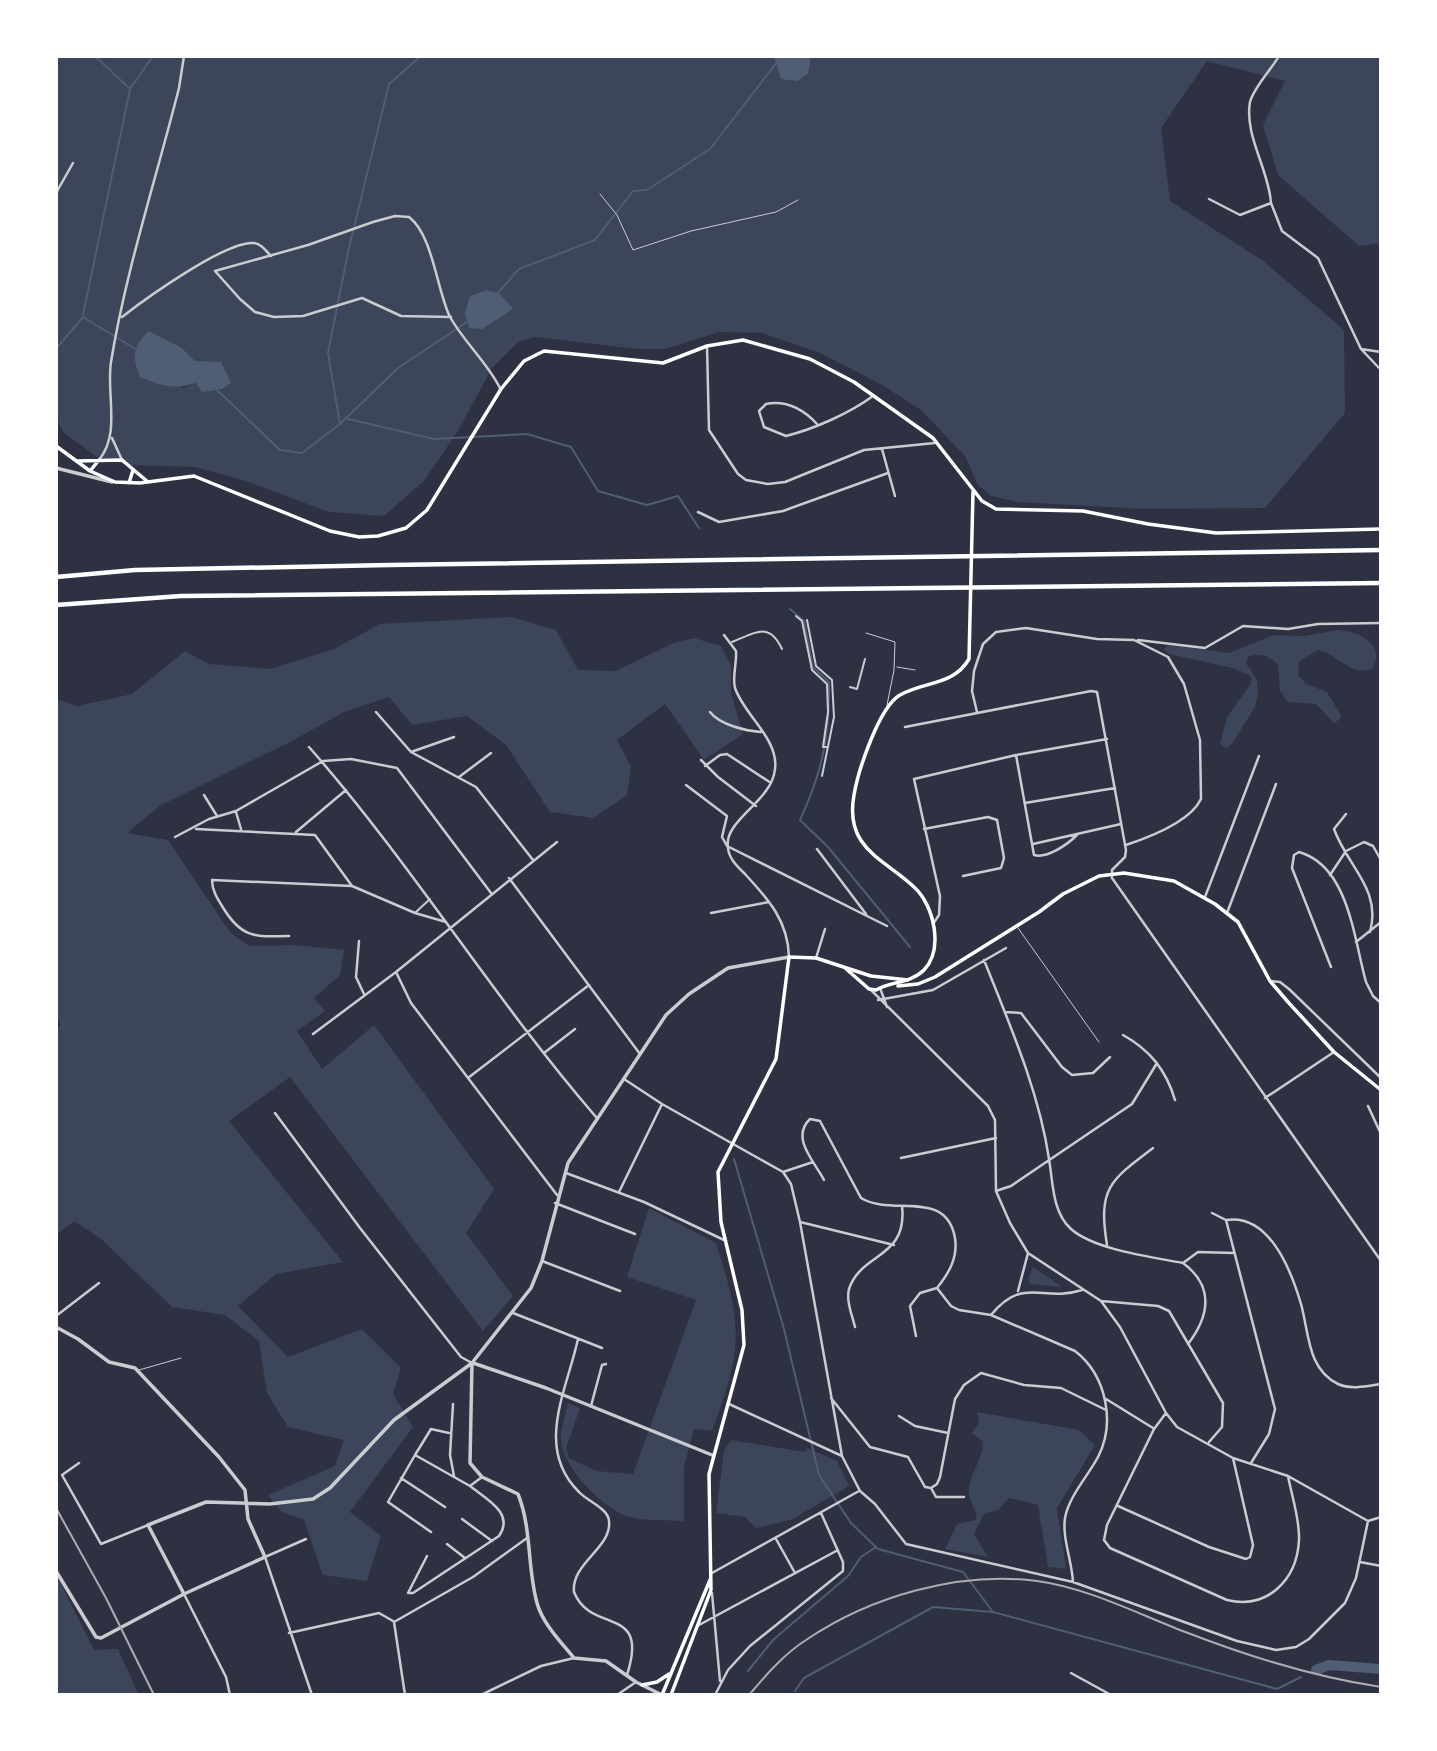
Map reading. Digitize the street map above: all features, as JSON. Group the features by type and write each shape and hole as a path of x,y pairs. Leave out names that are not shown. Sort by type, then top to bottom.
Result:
{"highway":[{"path":"56,577 135,570 1381,550"},
{"path":"56,605 181,596 1381,583"}],"main road":[{"path":"56,446 89,471 116,482 194,477 343,535 378,536 395,532 417,520 428,510 501,389 524,361 544,351 663,363 707,346 734,340 772,347 819,362 873,396 937,443 982,501 996,509 1083,511 1119,520 1210,532 1381,529"},
{"path":"89,471 99,460"},
{"path":"75,461 122,460 148,482"},
{"path":"129,483 133,470"},
{"path":"895,985 914,977 931,960 935,943 933,924 928,908 915,888 871,855 859,835 853,813 857,782 887,707 901,694 957,674 971,653 973,490"},
{"path":"844,967 871,990 895,985 914,985 928,980 1017,926 1072,888 1111,873 1174,881 1227,913 1248,937 1270,981 1334,1052 1381,1090"},
{"path":"671,1695 711,1590 708,1490 712,1455 740,1369 745,1327 724,1240 716,1185 721,1161 776,1059 789,957 817,958 871,976 908,980"},
{"path":"867,985 871,976"},
{"path":"880,977 880,987"},
{"path":"914,977 928,980"},
{"path":"662,1695 710,1578"},
{"path":"642,1685 657,1682 671,1672"}],"street":[{"path":"99,460 111,435 110,370 120,319 180,88 184,56"},
{"path":"1279,56 1250,103 1250,125 1268,177 1271,203 1282,231 1312,252 1321,263 1361,349 1381,370"},
{"path":"56,193 73,163"},
{"path":"1209,199 1240,215 1271,203"},
{"path":"451,317 401,316 362,298 303,316 274,317 256,312 214,273 217,269 271,256 384,219 409,218 418,228 451,317 490,369 501,389"},
{"path":"120,319 222,253 250,242 259,244 271,256"},
{"path":"707,346 709,430 738,474 746,480 768,484 785,482 864,450 937,443"},
{"path":"1361,349 1381,352"},
{"path":"817,424 804,412 784,403 766,404 759,411 764,427 782,436 817,424 873,396"},
{"path":"111,435 122,460"},
{"path":"881,448 895,496"},
{"path":"56,468 116,482"},
{"path":"85,476 89,471"},
{"path":"698,512 719,522 783,512 888,473"},
{"path":"796,616 804,620 815,662 832,680 834,717 822,776"},
{"path":"804,620 810,663 816,674 827,684 828,712 823,747 828,747"},
{"path":"977,712 972,684 979,653 990,635 1003,629 1026,628 1097,639 1205,648 1243,626 1288,629 1318,624 1381,623"},
{"path":"732,642 758,631 768,631 776,636 782,649"},
{"path":"724,635 732,642 737,657 734,686 775,759 771,783 756,806 733,827 727,846"},
{"path":"806,641 811,640"},
{"path":"1126,845 1150,836 1185,815 1200,802 1203,788 1201,748 1184,684 1163,653 1134,640"},
{"path":"971,653 979,653"},
{"path":"850,688 857,689 865,659"},
{"path":"810,663 815,662"},
{"path":"816,674 820,669"},
{"path":"905,727 1094,691 1100,698 1126,845 1125,857 1114,866 1111,873 1119,892 1381,1261"},
{"path":"376,712 411,752 476,787 533,860"},
{"path":"710,712 715,718 761,732"},
{"path":"411,752 454,737"},
{"path":"933,924 939,915 941,900 914,779 1016,755 1107,739"},
{"path":"309,747 346,790 544,1053 596,1117"},
{"path":"459,777 491,753"},
{"path":"705,766 723,754 771,783"},
{"path":"1016,755 1034,855 1041,856 1077,835"},
{"path":"1205,898 1259,756"},
{"path":"175,837 217,816 236,811 323,761 351,759 397,768 491,893"},
{"path":"701,760 756,806"},
{"path":"1227,913 1276,784"},
{"path":"79,1463 62,1475 100,1543 107,1545 206,1502 302,1503 330,1488 394,1420 472,1363 531,1288 542,1261 564,1172 596,1117 675,1005 716,975 740,964 789,957 785,925 733,861 722,837 727,816 686,785"},
{"path":"1025,803 1115,788"},
{"path":"296,832 346,790"},
{"path":"204,795 217,816"},
{"path":"236,811 241,829"},
{"path":"1346,814 1334,829 1363,876 1373,905 1370,932"},
{"path":"924,829 988,817 997,820 1004,858 1001,867 963,876"},
{"path":"1033,844 1121,824"},
{"path":"194,829 296,832 319,838 352,886"},
{"path":"313,1034 396,972 509,878 557,842"},
{"path":"1330,875 1346,851 1369,842 1381,860"},
{"path":"727,846 887,926"},
{"path":"817,849 866,914"},
{"path":"1331,967 1291,861 1299,852 1309,855 1330,875 1339,889 1369,991 1381,1003"},
{"path":"509,878 640,1054"},
{"path":"289,936 257,936 240,930 214,892 212,880 352,886 415,913 446,922"},
{"path":"415,913 430,899"},
{"path":"711,913 769,902"},
{"path":"1356,942 1381,922"},
{"path":"817,958 825,929"},
{"path":"359,941 356,976 364,994"},
{"path":"878,1000 933,990 1006,948"},
{"path":"984,960 1033,1095 1060,1217 1073,1231 1107,1245 1183,1263 1198,1274 1205,1290 1202,1320 1188,1344"},
{"path":"396,972 411,1003 557,1195"},
{"path":"1270,981 1280,982 1289,989 1381,1077"},
{"path":"468,1078 589,985"},
{"path":"880,987 888,1010"},
{"path":"871,990 888,1010 988,1106 995,1120 996,1191 1028,1253 1101,1301 1163,1308 1175,1320 1225,1410 1222,1427 1208,1443"},
{"path":"1005,1012 1021,1013 1062,1067 1072,1075 1093,1073 1110,1058"},
{"path":"544,1053 575,1029"},
{"path":"1122,1035 1148,1052 1157,1063 1175,1100"},
{"path":"1265,1098 1334,1052"},
{"path":"996,1191 1012,1186 1132,1104 1157,1063"},
{"path":"623,1078 662,1104 783,1172 792,1184 842,1456 860,1491 875,1504 906,1544 1073,1582 1237,1642 1276,1650 1302,1644 1328,1622 1350,1593 1360,1562 1368,1521"},
{"path":"619,1192 662,1104"},
{"path":"1368,1106 1381,1134"},
{"path":"275,1113 461,1357 712,1455"},
{"path":"824,1180 802,1139 806,1123 815,1119 824,1128 858,1195 876,1204 916,1205 934,1209 951,1225 955,1256 946,1277 937,1288 920,1293 910,1306 916,1336"},
{"path":"901,1158 996,1138"},
{"path":"1107,1245 1103,1207 1108,1190 1153,1148"},
{"path":"783,1172 814,1162"},
{"path":"564,1172 619,1192 724,1240"},
{"path":"555,1203 635,1234"},
{"path":"855,1327 849,1302 850,1288 864,1270 894,1245 901,1230 902,1206"},
{"path":"1212,1213 1226,1220 1251,1221 1265,1233 1277,1251 1298,1295 1311,1354 1328,1376 1338,1384 1348,1387 1381,1384"},
{"path":"1226,1220 1275,1409 1269,1434 1250,1464"},
{"path":"800,1222 894,1245"},
{"path":"1183,1263 1198,1252 1234,1253"},
{"path":"1017,1292 1028,1253"},
{"path":"542,1261 620,1291"},
{"path":"56,1316 99,1283"},
{"path":"937,1288 951,1306 959,1310 991,1315 1074,1351 1092,1368 1106,1399 1105,1442 1065,1519 1073,1582"},
{"path":"991,1315 1017,1292 1068,1294 1082,1290"},
{"path":"1101,1301 1120,1327 1166,1413 1177,1427 1233,1458 1288,1476 1368,1521 1381,1517"},
{"path":"513,1312 602,1348"},
{"path":"56,1328 78,1339 109,1362 138,1371 232,1472 245,1490 248,1519 265,1557 312,1695"},
{"path":"578,1339 554,1440 559,1465 572,1485 606,1512 610,1523 606,1537 577,1575 574,1591 581,1603 623,1628 632,1637 634,1654 626,1675"},
{"path":"472,1363 468,1455 473,1469 482,1477 518,1494 528,1537 537,1605 546,1623 574,1658"},
{"path":"590,1406 602,1365 606,1364"},
{"path":"931,1488 937,1484 940,1476 959,1392 970,1379 981,1373 1024,1385 1061,1388 1106,1410"},
{"path":"829,1396 870,1447 908,1457 925,1487 931,1488 940,1498 964,1497"},
{"path":"1106,1399 1154,1429"},
{"path":"453,1404 450,1433 454,1476"},
{"path":"729,1404 842,1456"},
{"path":"1166,1413 1154,1429 1105,1534 1106,1544 1110,1548 1227,1600 1253,1604 1278,1589 1298,1548 1299,1534 1288,1476"},
{"path":"899,1416 915,1426 948,1433"},
{"path":"431,1532 389,1504 389,1497 431,1429 450,1433"},
{"path":"415,1455 470,1486 502,1513 503,1531 492,1541 413,1593 408,1593 427,1556"},
{"path":"1117,1506 1201,1544 1246,1559 1250,1557 1253,1545 1233,1458"},
{"path":"470,1486 482,1477"},
{"path":"401,1478 445,1507"},
{"path":"710,1578 860,1491"},
{"path":"715,1695 728,1670 750,1646 841,1575 844,1567 839,1550 821,1513"},
{"path":"462,1519 492,1541"},
{"path":"148,1525 226,1677 230,1695"},
{"path":"394,1622 473,1577 528,1537"},
{"path":"56,1571 96,1637 104,1637 184,1594 306,1539"},
{"path":"776,1539 794,1573"},
{"path":"447,1544 465,1558"},
{"path":"699,1625 839,1550"},
{"path":"1360,1562 1381,1566"},
{"path":"711,1590 720,1683"},
{"path":"289,1633 379,1613 394,1622"},
{"path":"394,1622 405,1695"},
{"path":"481,1695 541,1666 574,1658 606,1661 636,1682 662,1695"},
{"path":"1071,1674 1111,1695"},
{"path":"617,1695 636,1682"}],"lane":[{"path":"600,194 617,215 633,250 691,230 775,212 798,200"},
{"path":"866,634 895,642 887,707"},
{"path":"894,666 915,670"},
{"path":"1017,926 1099,1042"},
{"path":"138,1371 181,1358"}],"shaded area":[{"path":"56,56 1381,56 1381,243 1359,246 1278,175 1263,125 1285,81 1207,61 1161,128 1170,201 1262,260 1344,330 1345,413 1265,508 1143,509 1017,502 991,496 978,485 965,456 921,410 882,385 820,353 762,333 719,332 665,349 636,349 536,337 518,342 492,368 458,431 424,481 384,516 329,512 243,480 195,467 128,465 97,457 64,433 56,418","holes":["500,294 512,310 494,320","149,331 182,348 195,362 221,362 222,389 202,391 196,383 183,388"]},
{"path":"774,56 811,56 808,74 797,81 781,79"},
{"path":"487,290 500,294 513,309 482,329 469,328 465,313 470,296"},
{"path":"149,331 182,348 195,361 221,362 231,383 222,389 202,392 196,383 168,386 140,377 135,352 139,342"},
{"path":"511,617 556,630 578,670 615,671 676,642 694,638 721,646 731,666 731,693 743,734 704,760 665,704 617,740 631,767 627,795 593,818 550,812 506,745 467,716 412,725 389,697 344,712 292,741 161,805 127,833 168,840 230,932 249,946 296,945 344,950 340,975 314,998 325,1011 297,1031 322,1069 374,1025 494,1189 466,1233 513,1296 483,1331 290,1077 229,1121 343,1262 276,1274 238,1306 288,1357 362,1329 401,1368 393,1394 413,1427 350,1512 381,1536 367,1581 323,1575 304,1520 282,1512 268,1495 335,1466 344,1440 288,1427 267,1393 259,1341 225,1315 172,1307 100,1238 74,1221 56,1235 56,1029 61,1025 56,1016 56,699 77,706 132,694 185,651 209,664 270,669 334,649 380,624"},
{"path":"1339,630 1355,633 1369,641 1376,653 1372,669 1364,671 1351,668 1318,650 1299,661 1298,675 1306,684 1327,692 1341,715 1340,719 1334,723 1316,704 1288,702 1280,691 1278,665 1264,656 1248,657 1246,663 1257,680 1255,707 1232,744 1226,748 1220,744 1227,717 1251,683 1251,676 1232,668 1169,654 1164,649 1168,645 1229,653 1273,635 1303,636"},
{"path":"649,1208 716,1243 735,1318 734,1357 722,1403 712,1431 694,1429 684,1467 684,1521 634,1518 612,1508 578,1477 564,1452 561,1441 568,1403 580,1408 566,1448 569,1458 596,1471 633,1474 696,1300 627,1277"},
{"path":"1033,1267 1062,1287 1030,1284 1028,1278"},
{"path":"977,1412 1079,1430 1095,1445 1057,1508 1066,1569 1048,1567 1038,1505 1009,1498 998,1510 984,1514 974,1534 988,1557 945,1549 957,1524 976,1520 969,1492 970,1481 983,1448 983,1442 972,1433 979,1423"},
{"path":"731,1440 805,1452 807,1448 837,1461 849,1486 791,1520 756,1528 745,1517 716,1513 724,1451"},
{"path":"56,1574 94,1650 118,1649 139,1695 56,1695"}],"waterway":[{"path":"83,315 130,89 95,56"},
{"path":"130,89 153,56"},
{"path":"340,424 328,353 348,252 389,84 421,56"},
{"path":"497,294 519,269 595,240 633,191 647,190 710,149 777,62"},
{"path":"56,349 83,317 137,350"},
{"path":"216,389 280,450 302,453 340,424 398,368 467,322"},
{"path":"348,419 434,439 527,434 571,447 598,491 647,505 678,496 699,528"},
{"path":"790,609 804,621 813,667 829,682 828,719 823,753 814,786 800,820 828,847 910,947"},
{"path":"734,1159 784,1329 819,1475 851,1523 878,1549 963,1572 993,1612"},
{"path":"748,1671 773,1640 848,1576 861,1557 876,1547"},
{"path":"795,1691 804,1678 933,1607 993,1612 1277,1689 1301,1677"},
{"path":"1316,1670 1329,1665 1381,1669"}],"railway":[{"path":"56,1508 106,1598 154,1695"},
{"path":"749,1695 776,1665 798,1646 831,1624 859,1611 917,1590 977,1580 1007,1579 1037,1581 1076,1590 1259,1658 1332,1678 1381,1687"}]}
